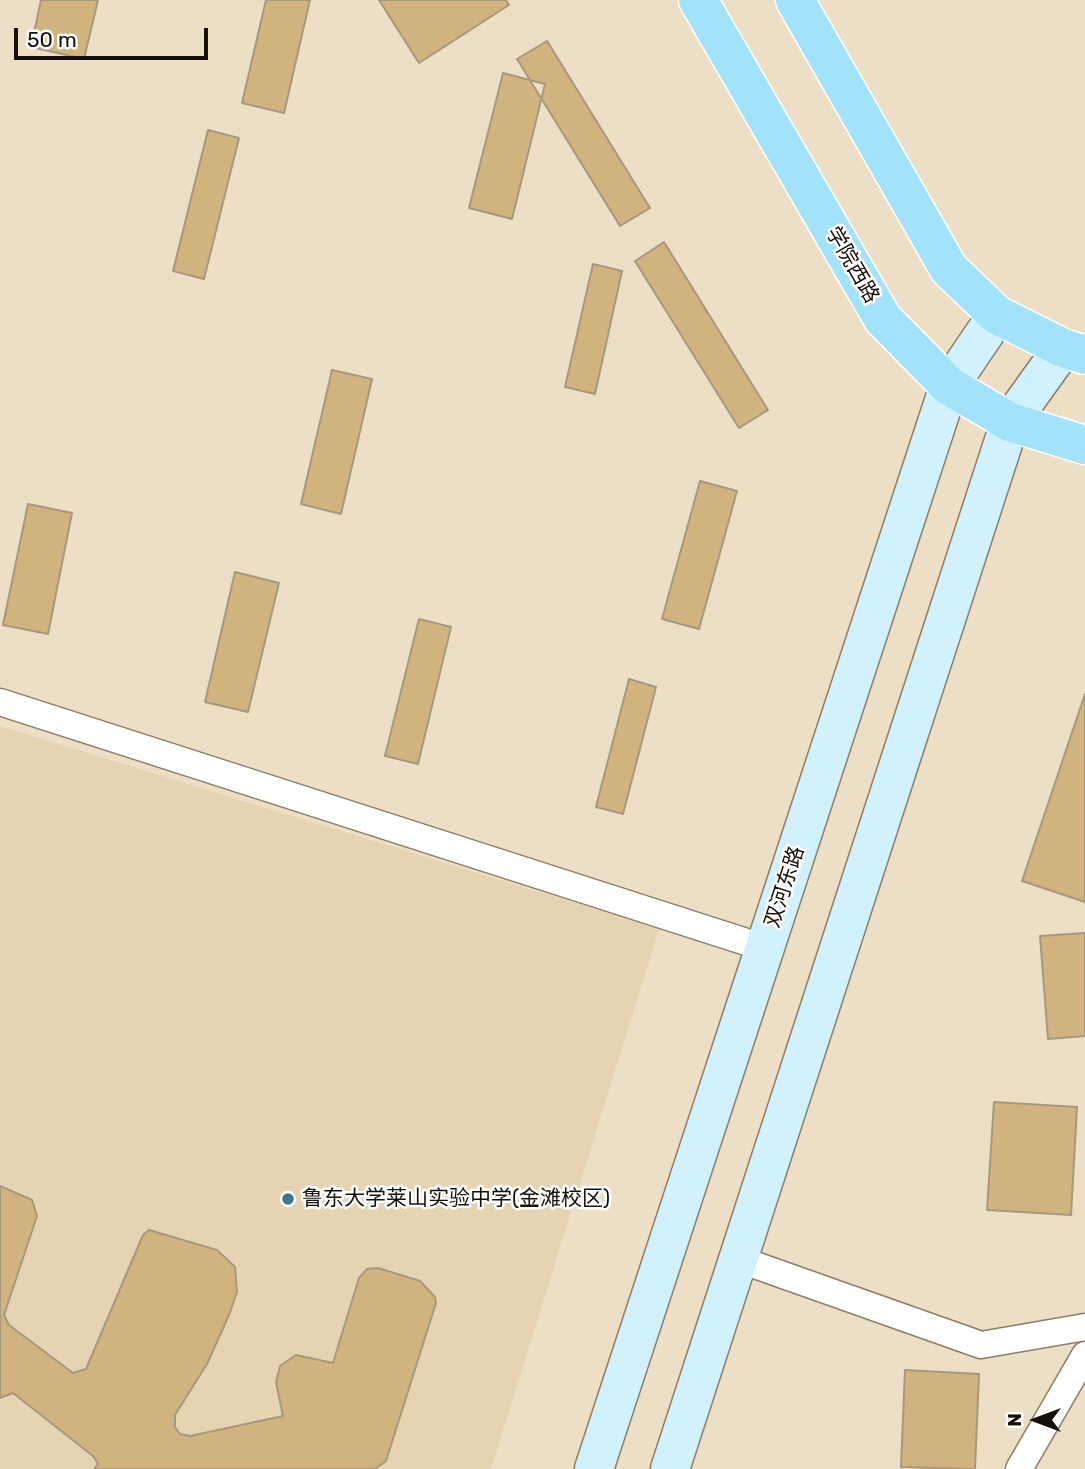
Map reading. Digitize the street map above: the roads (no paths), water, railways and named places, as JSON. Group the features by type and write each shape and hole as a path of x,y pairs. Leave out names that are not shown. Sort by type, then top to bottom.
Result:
{"main road":[{"name":"学院西路","path":"698,0 883,319 949,386 1010,422 1085,446"},
{"path":"795,0 949,269 997,315 1074,352"}],"street":[{"name":"双河东路","path":"594,1469 949,386 997,315"},
{"path":"670,1469 1010,422 1074,352"},
{"path":"0,702 765,948"},
{"path":"738,1259 981,1345 1085,1327"},
{"path":"1019,1469 1085,1355"}],"place":[{"name":"鲁东大学莱山实验中学(金滩校区)","path":"288,1199"}]}
